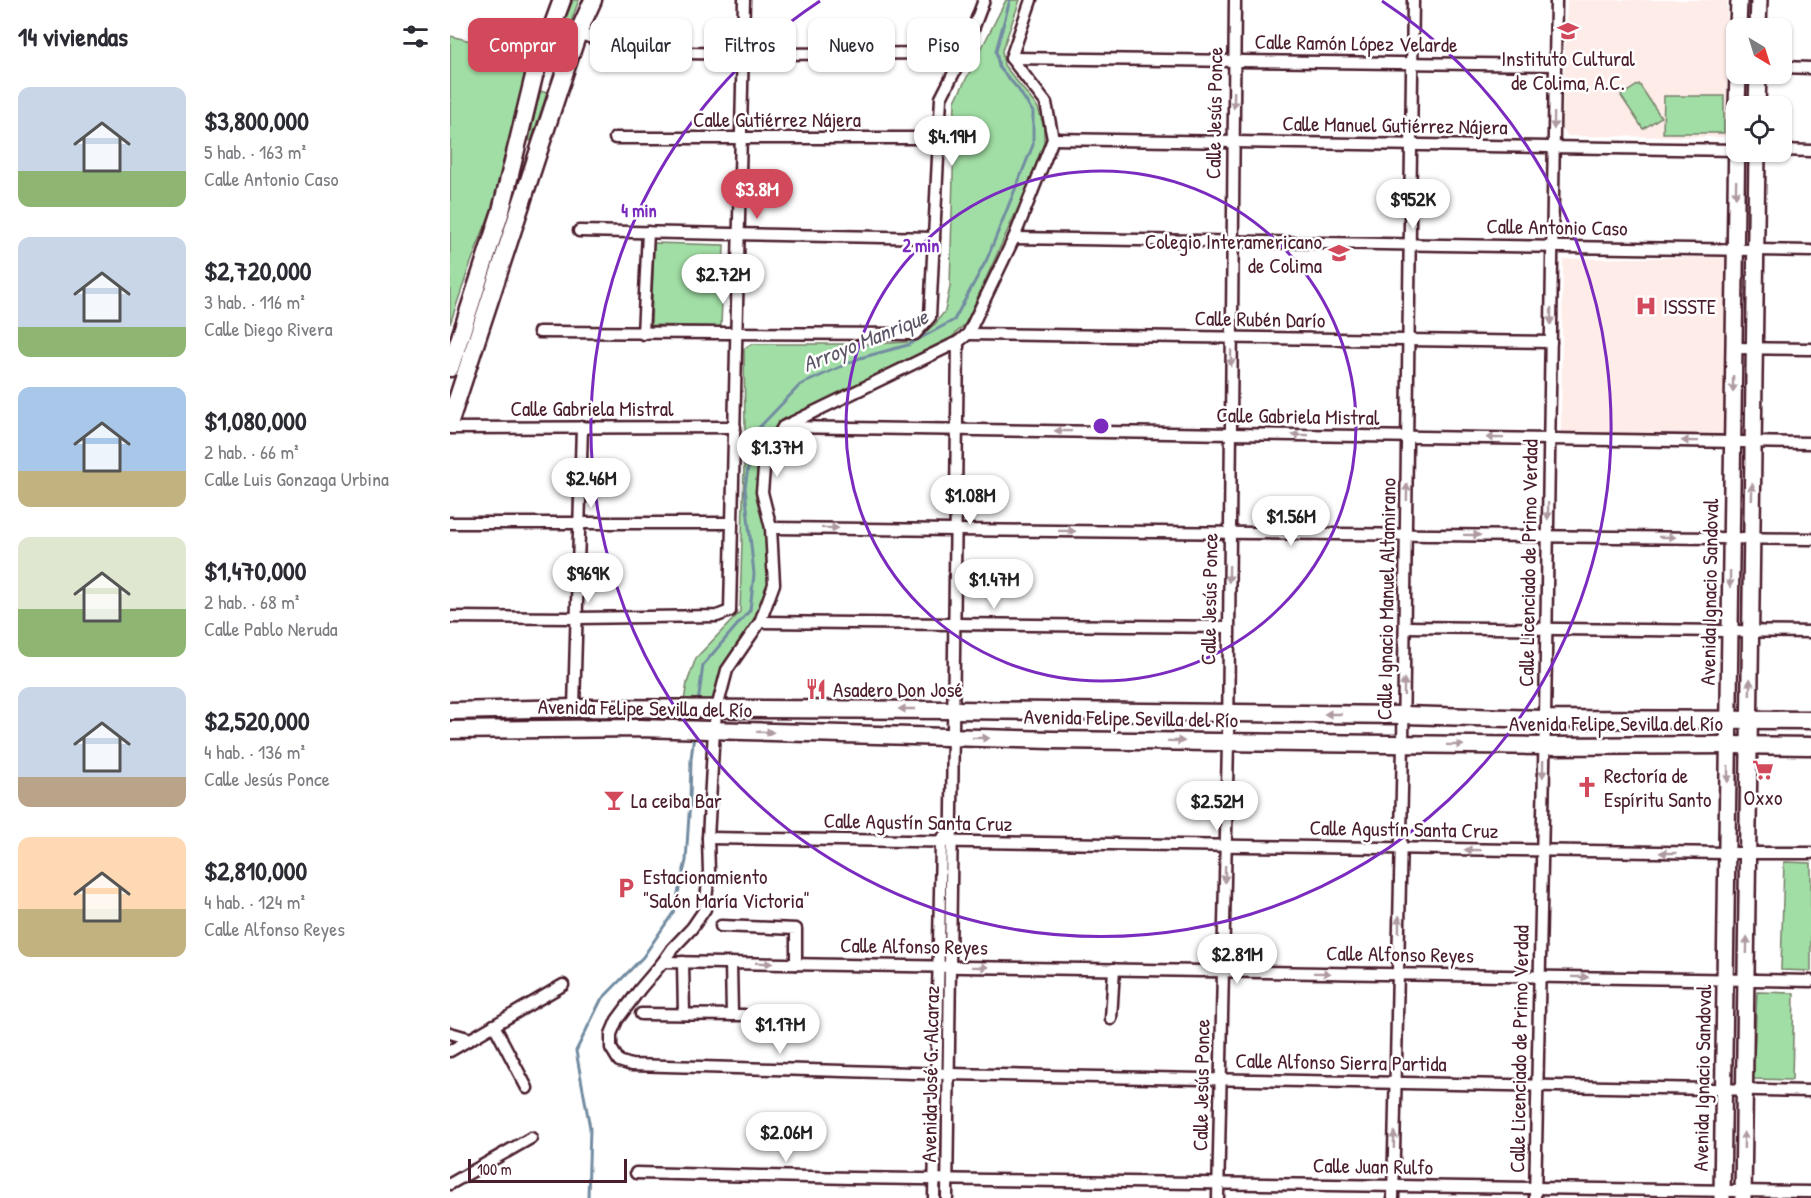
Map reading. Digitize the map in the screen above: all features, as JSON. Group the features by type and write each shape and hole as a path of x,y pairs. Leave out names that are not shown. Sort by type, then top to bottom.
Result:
{"main road":[{"path":"556,18 562,0"},
{"path":"578,33 593,0"},
{"path":"1738,18 1739,0"},
{"path":"1758,18 1759,0"},
{"path":"450,368 501,211 537,72"},
{"path":"450,421 564,72"},
{"path":"533,83 540,78 547,78 553,81 558,89"},
{"name":"Avenida Ignacio Sandoval","path":"1722,1195 1737,162"},
{"name":"Avenida Ignacio Sandoval","path":"1743,1195 1757,162"},
{"name":"Avenida Felipe Sevilla del Río","path":"454,709 712,708 1404,715 1545,719 1811,720"},
{"name":"Avenida Felipe Sevilla del Río","path":"450,730 638,728 952,738 1544,746 1811,746"}],"street":[{"path":"744,0 744,18"},
{"path":"977,18 984,0"},
{"path":"663,962 705,909 709,872 712,708 727,670 760,621 774,584 771,528 762,492 765,458 783,427 958,342 968,334 1014,238 1053,139 1046,103 1011,58 1031,0"},
{"name":"Calle Jesús Ponce","path":"1218,1198 1228,742 1235,0"},
{"name":"Calle Ignacio Manuel Altamirano","path":"1393,1198 1404,744 1413,0"},
{"name":"Calle Licenciado de Primo Verdad","path":"1536,1193 1556,0"},
{"path":"578,33 632,52 704,53"},
{"path":"796,54 907,53"},
{"name":"Calle Ramón López Velarde","path":"1011,58 1555,65"},
{"path":"1792,68 1811,68"},
{"path":"450,617 717,616 730,611 743,72"},
{"path":"539,332 915,334 930,317 941,98 954,72"},
{"name":"Calle Gutiérrez Nájera","path":"615,138 939,138"},
{"name":"Calle Manuel Gutiérrez Nájera","path":"1053,139 1726,150"},
{"path":"1792,150 1811,151"},
{"path":"579,231 934,238"},
{"path":"643,334 648,232"},
{"name":"Calle Antonio Caso","path":"1014,238 1811,251"},
{"name":"Calle Rubén Darío","path":"968,334 1551,342"},
{"path":"946,842 952,820 958,342"},
{"path":"1734,348 1811,349"},
{"path":"574,708 582,427"},
{"name":"Calle Gabriela Mistral","path":"450,428 735,427"},
{"name":"Calle Gabriela Mistral","path":"783,427 1811,443"},
{"path":"450,523 732,523"},
{"path":"771,528 1811,539"},
{"path":"760,621 1228,627"},
{"path":"1405,627 1811,632"},
{"name":"Calle Agustín Santa Cruz","path":"708,838 1811,853"},
{"name":"Avenida José G. Alcaraz","path":"934,1198 938,966 946,842"},
{"name":"Avenida José G. Alcaraz","path":"946,842 950,967 948,1198"},
{"path":"721,926 796,929 796,964"},
{"name":"Calle Alfonso Reyes","path":"663,962 1811,981"},
{"name":"Calle Alfonso Sierra Partida","path":"663,962 640,988 617,1020 611,1034 611,1048 619,1061 631,1065 936,1074 1811,1091"},
{"path":"683,962 684,1014"},
{"path":"731,963 732,1015"},
{"path":"1111,1019 1114,969"},
{"path":"450,1051 563,986"},
{"path":"641,1014 744,1015"},
{"path":"494,1025 527,1088"},
{"path":"450,1033 471,1039"},
{"path":"450,1184 531,1138"},
{"name":"Calle Juan Rulfo","path":"636,1173 1393,1186 1536,1193 1743,1195 1811,1192"}],"shaded area":[{"path":"1567,0 1727,0 1726,137 1568,136 1562,129"},
{"name":"ISSSTE","path":"1729,258 1728,437 1563,436 1561,432 1563,260"}],"green space":[{"path":"573,0 579,0 572,18 566,18"},
{"path":"1006,0 1020,0 1002,51 1004,65 1038,108 1044,127 1044,150 966,323 952,337 779,423 760,450 757,492 766,532 768,585 755,619 721,668 714,701 684,701 687,683 696,658 740,612 745,431 744,349 751,344 907,342 935,324 945,311 950,287 955,101 970,72 980,72 980,51"},
{"path":"450,36 468,40 468,72 526,72 492,208 450,324"},
{"path":"1639,84 1661,117 1643,129 1621,96"},
{"path":"540,91 547,93 531,141 529,140"},
{"path":"1664,96 1724,96 1724,133 1663,133"},
{"path":"654,243 724,245 721,327 651,325"},
{"path":"1784,862 1811,863 1811,971 1781,970"},
{"path":"1757,992 1794,993 1792,1080 1753,1079"}],"waterway":[{"name":"Arroyo Manrique","path":"698,704 703,665 750,610 754,574 745,488 753,434 800,385 860,358 908,345 954,320 987,259 1033,145 1033,112 1018,89 999,67 996,51 1010,0"},
{"path":"588,1198 590,1128 576,1051 601,1000 643,957 673,913 686,861 694,735"}],"place":[{"name":"Instituto Cultural de Colima, A.C.","path":"1568,31"},
{"name":"Colegio Interamericano de Colima","path":"1339,253"},
{"name":"ISSSTE","path":"1646,306"},
{"name":"Asadero Don José","path":"816,689"},
{"name":"Oxxo","path":"1763,770"},
{"name":"Rectoría de Espíritu Santo","path":"1587,787"},
{"name":"La ceiba Bar","path":"614,800"},
{"name":"Estacionamiento \"Salón María Victoria\"","path":"626,888"}]}
